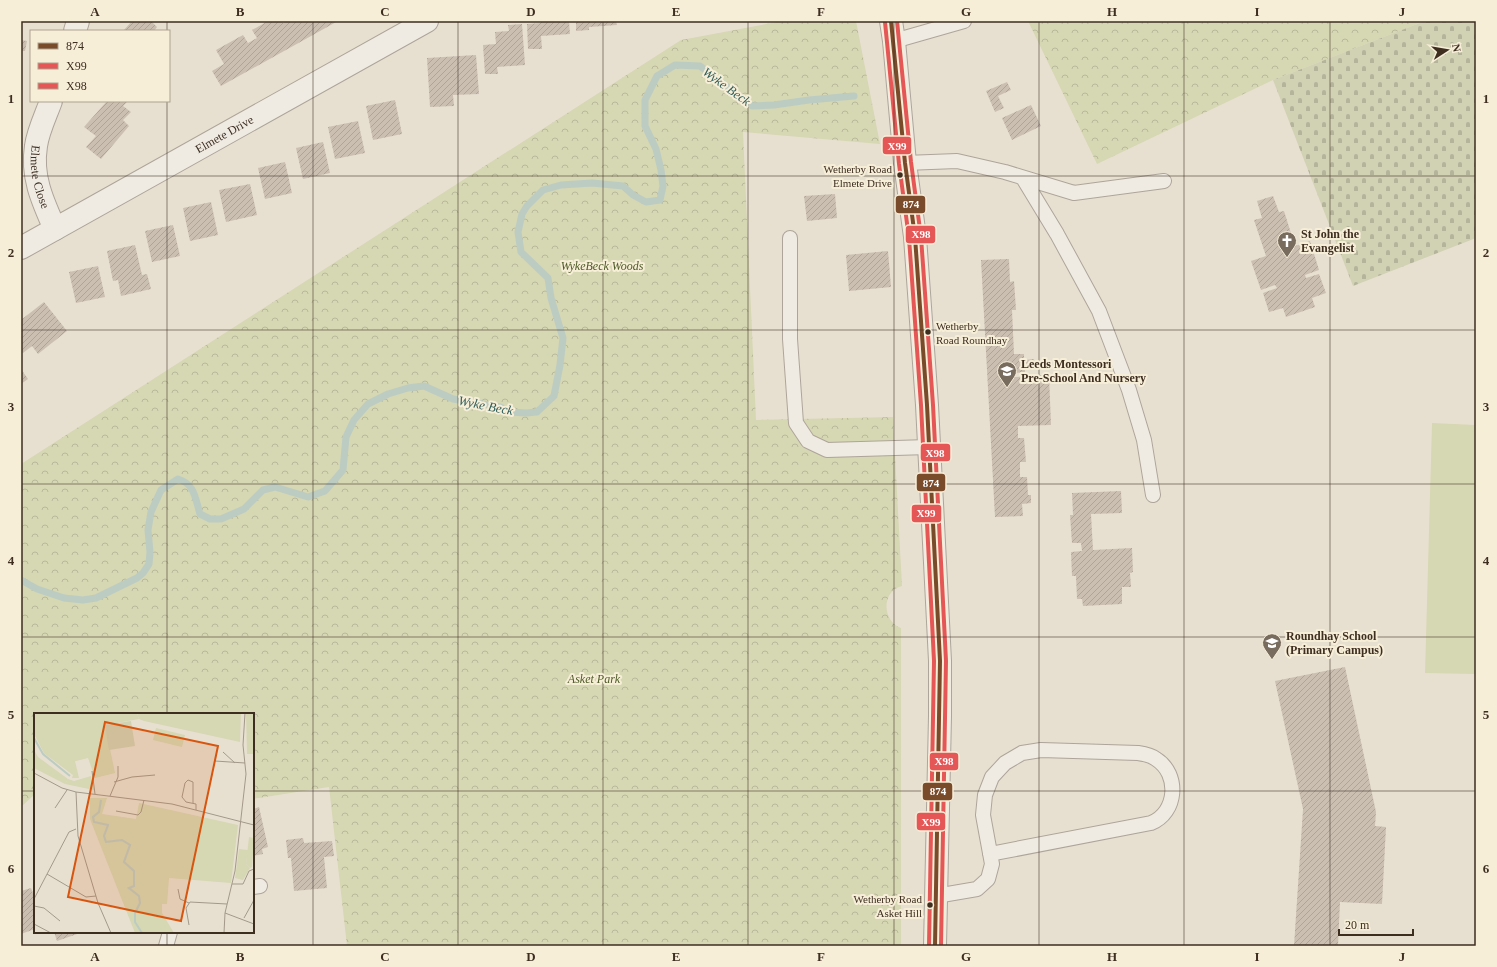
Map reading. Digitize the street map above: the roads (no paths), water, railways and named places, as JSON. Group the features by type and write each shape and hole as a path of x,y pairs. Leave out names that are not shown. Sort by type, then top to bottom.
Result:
{"street":[{"name":"Elmete Drive","path":"21,248 427,21"},
{"path":"892,31 905,163 915,237 929,447 941,688 935,946"},
{"name":"Elmete Close","path":"51,102 36,144 34,162 40,196 55,229"}],"lane":[{"path":"892,31 964,21"},
{"path":"905,163 957,161 1074,193 1164,181"},
{"path":"1022,178 1057,234 1099,311 1129,390 1142,433 1153,496"},
{"path":"790,238 790,339 796,423 808,441 827,450 929,447"},
{"path":"936,896 970,890 983,884 992,872 983,815 985,795 992,778 1005,763 1022,753 1041,750 1148,754 1157,759 1169,774 1172,800 1165,815 1159,820 1151,823 990,854"},
{"path":"166,946 170,933"}],"waterway":[{"name":"Wyke Beck","path":"21,580 37,589 64,598 83,600 96,598 137,578 143,573 149,564 150,552 148,530 151,512 161,490 178,479 188,484 194,492 200,514 210,519 221,519 244,509 263,490 275,487 308,497 325,491 343,470 346,437 354,420 368,404 388,394 408,388 424,386 453,399 500,407 511,412 537,412 554,396 563,338 551,298 548,278 521,252 518,232 522,214 527,206 543,190 561,185 592,183 623,186 633,195 646,202 660,200 663,186 661,170 656,149 645,126 645,100 657,76 675,65 700,66 752,106 854,96"}],"place":[{"name":"Wetherby Road Elmete Drive","path":"900,175"},
{"name":"St John the Evangelist","path":"1287,258"},
{"name":"Wetherby Road Roundhay","path":"928,332"},
{"name":"Leeds Montessori Pre-School And Nursery","path":"1007,388"},
{"name":"Roundhay School (Primary Campus)","path":"1272,660"},
{"name":"Wetherby Road Asket Hill","path":"930,905"}],"park label":[{"name":"WykeBeck Woods","path":"602,266"},
{"name":"Asket Park","path":"594,679"}]}
